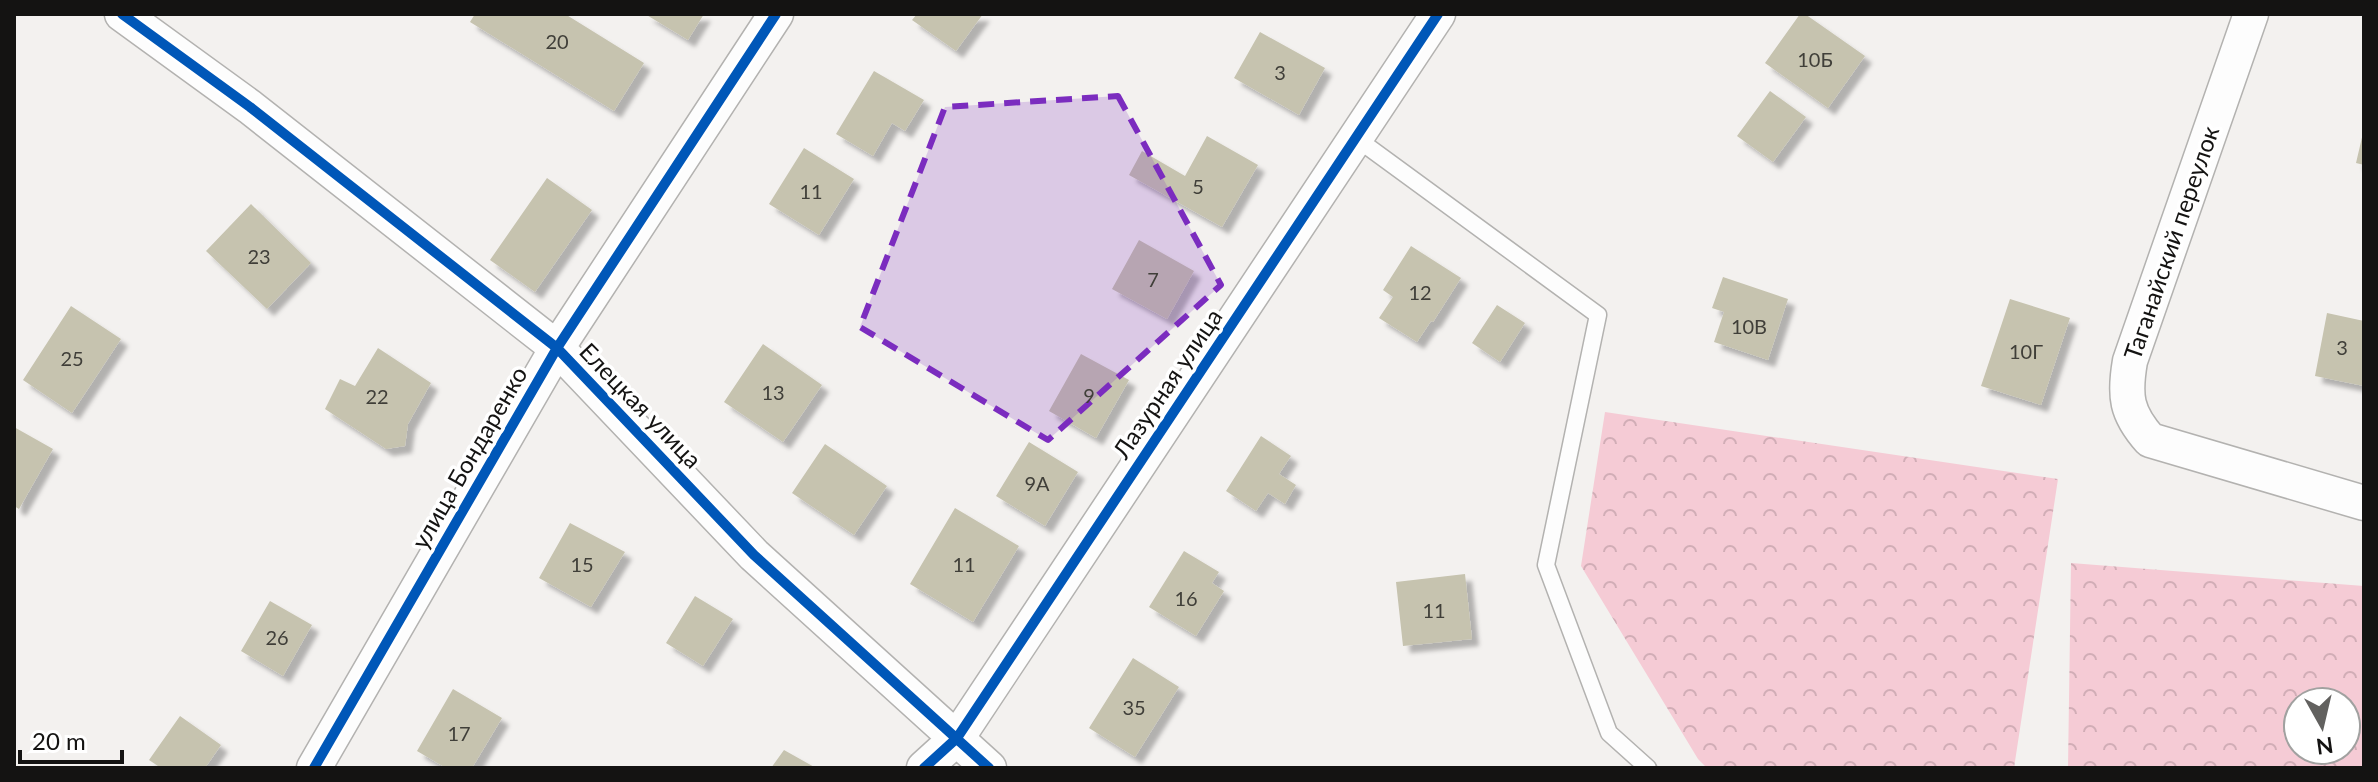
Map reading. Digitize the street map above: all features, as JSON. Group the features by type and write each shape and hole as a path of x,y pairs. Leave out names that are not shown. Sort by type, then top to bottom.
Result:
{"street":[{"name":"Елецкая улица","path":"122,14 250,107 557,348 754,555 989,768"},
{"name":"улица Бондаренко","path":"314,768 557,348 776,14"},
{"name":"Лазурная улица","path":"924,768 957,738 1438,14"},
{"name":"Таганайский переулок","path":"2251,14 2130,361 2125,391 2134,422 2150,440 2364,503"}],"lane":[{"path":"1356,138 1598,315 1546,565 1609,733 1648,768"}],"highlighted area":[{"path":"1118,96 1221,285 1048,440 860,327 945,107"}],"green space":[{"path":"1605,412 2058,479 2014,768 1707,768 1698,759 1581,566"},
{"path":"2071,563 2364,586 2364,768 2068,768"}],"building":[{"path":"475,14 565,14 644,63 614,111 470,22"},
{"path":"645,14 704,14 688,40"},
{"path":"917,14 983,14 956,51 912,20"},
{"path":"1800,14 1805,14 1865,56 1828,108 1765,63"},
{"path":"1260,32 1325,68 1299,115 1234,78"},
{"path":"874,71 924,100 905,131 892,123 873,156 836,134"},
{"path":"1770,91 1806,117 1773,162 1737,136"},
{"path":"2364,133 2364,165 2356,163"},
{"path":"1207,136 1258,165 1222,227 1129,175 1142,151 1185,176"},
{"path":"804,148 854,179 819,235 769,204"},
{"path":"547,178 592,210 535,292 490,260"},
{"path":"251,204 311,263 267,309 206,251"},
{"path":"1139,240 1194,271 1167,319 1112,289"},
{"path":"1411,246 1461,278 1417,342 1379,318 1393,297 1383,290"},
{"path":"1723,277 1788,299 1768,360 1714,342 1724,312 1712,308"},
{"path":"2010,299 2070,318 2041,405 1981,386"},
{"path":"1497,305 1525,323 1500,362 1472,343"},
{"path":"71,306 121,339 72,413 23,380"},
{"path":"2327,313 2364,321 2364,386 2315,376"},
{"path":"763,344 822,385 783,442 724,402"},
{"path":"378,348 431,383 408,424 405,446 386,449 325,409 340,379 355,386"},
{"path":"1081,354 1129,380 1096,438 1049,411"},
{"path":"14,427 53,449 19,509 14,506"},
{"path":"1261,436 1291,456 1279,474 1296,485 1285,504 1268,493 1256,511 1226,491"},
{"path":"1029,442 1078,472 1045,526 996,496"},
{"path":"825,444 887,486 854,535 792,493"},
{"path":"955,508 1019,546 973,622 910,584"},
{"path":"570,523 625,552 591,607 539,578"},
{"path":"1184,551 1219,572 1212,583 1224,591 1196,636 1149,607"},
{"path":"1465,574 1472,639 1403,646 1396,582"},
{"path":"695,596 733,619 703,666 666,643"},
{"path":"270,601 312,625 283,676 241,651"},
{"path":"1133,658 1179,687 1135,757 1089,728"},
{"path":"453,689 502,718 472,768 446,768 417,751"},
{"path":"180,716 221,745 205,768 161,768 149,760"},
{"path":"784,750 816,768 771,768"}],"cycle path":[{"path":"122,14 250,107 557,348 754,555 989,768"},
{"path":"314,768 557,348 776,14"},
{"path":"924,768 957,738 1438,14"}]}
